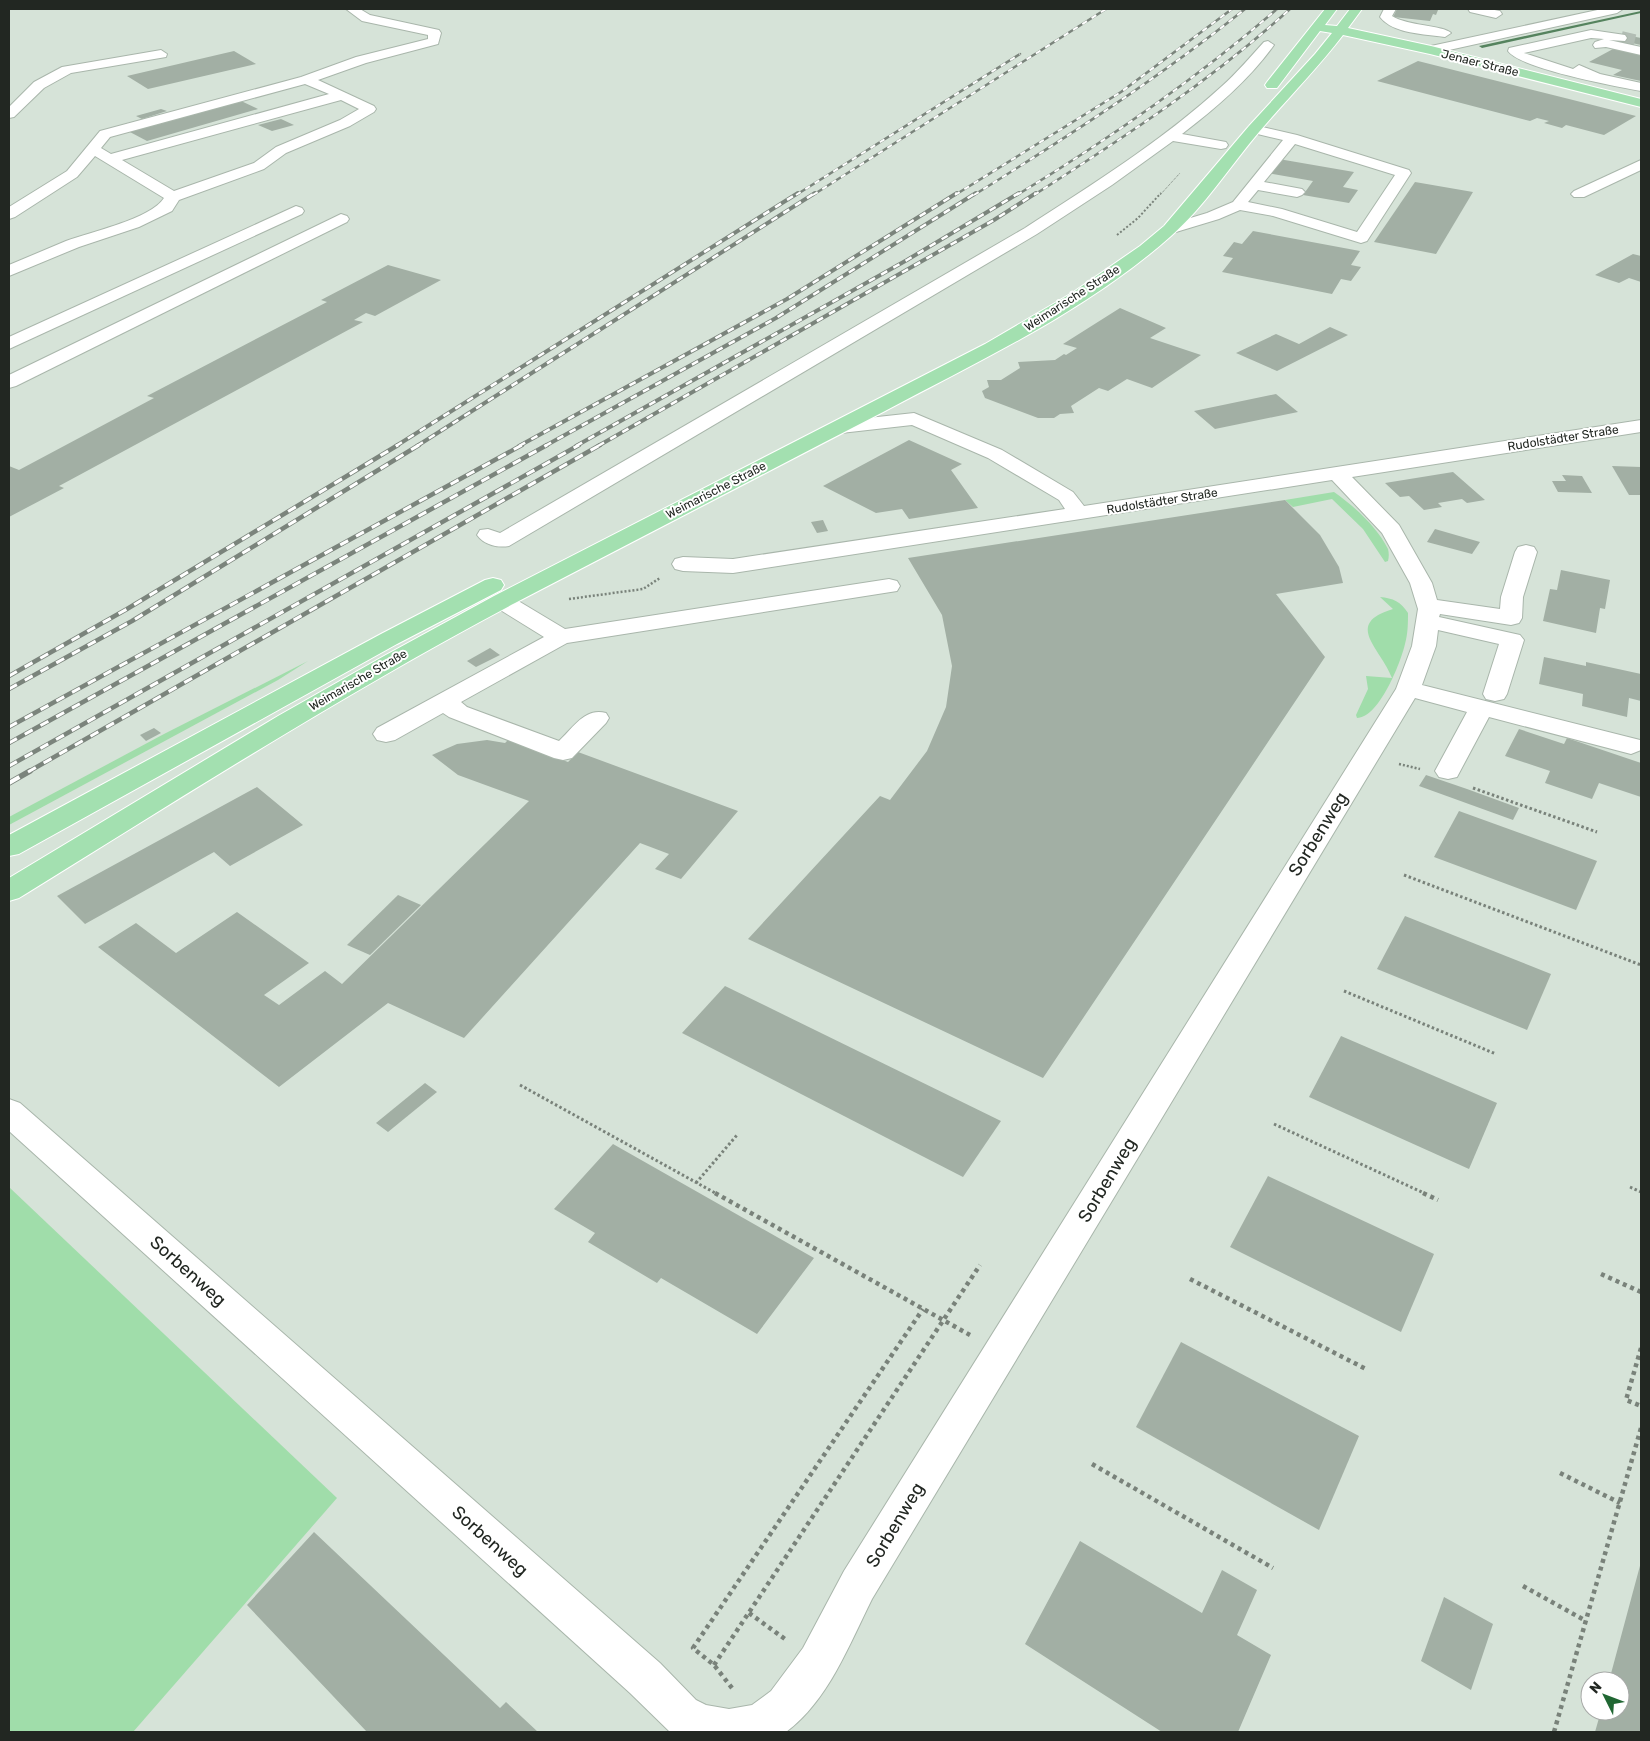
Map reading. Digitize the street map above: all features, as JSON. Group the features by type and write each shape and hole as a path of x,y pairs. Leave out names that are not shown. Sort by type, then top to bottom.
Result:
{"main road":[{"path":"1264,94 1331,9"},
{"name":"Weimarische Straße","path":"9,891 287,721 392,661 502,601 991,348 1071,302 1146,249 1170,229 1254,129 1320,57 1356,9"},
{"name":"Jenaer Straße","path":"1317,27 1340,30 1431,50 1641,103"},
{"path":"1358,46 1405,44"},
{"path":"1320,57 1342,50"},
{"path":"1208,158 1215,144 1233,130"},
{"name":"Weimarische Straße","path":"9,847 422,622 974,341 1049,299 1110,248"}],"street":[{"path":"9,214 72,174 105,134 306,80 361,60 434,41 435,33 366,18 352,9"},
{"path":"1390,9 1386,17 1394,23 1445,33"},
{"path":"1474,9 1496,14"},
{"path":"1431,50 1617,9"},
{"path":"1626,36 1601,34 1577,36 1514,51 1520,56 1579,75 1641,87"},
{"path":"1589,48 1606,43 1641,51"},
{"path":"488,535 501,541 1031,231 1093,191 1170,136 1228,88 1268,45"},
{"path":"9,114 39,85 67,70 161,54"},
{"path":"1565,56 1557,59 1596,77"},
{"path":"1619,82 1634,74"},
{"path":"9,271 73,244 133,224 166,208 173,196 259,166 281,150 345,123 370,109 306,80"},
{"path":"109,159 342,95"},
{"path":"1170,229 1238,206 1276,212 1361,238 1404,174 1292,138 1254,129"},
{"path":"1170,136 1215,144"},
{"path":"1238,206 1292,138"},
{"path":"93,149 173,196"},
{"path":"1579,194 1641,164"},
{"path":"1254,185 1297,192"},
{"path":"9,344 296,211"},
{"path":"9,382 341,219"},
{"path":"914,419 916,387"},
{"path":"840,427 914,419 994,454 1066,496 1079,514"},
{"name":"Rudolstädter Straße","path":"683,564 733,566 1641,426"},
{"name":"Sorbenweg","path":"9,1112 645,1678 681,1715 702,1726 729,1730 760,1724 786,1706 818,1663 858,1586 1408,689 1424,646 1427,613 1421,583 1391,530 1338,474"},
{"path":"1427,613 1511,618 1512,597 1526,552"},
{"path":"386,734 561,637 889,586"},
{"path":"502,601 561,637"},
{"path":"1427,613 1512,640 1488,701 1437,771"},
{"path":"1408,689 1488,701 1631,746"},
{"path":"445,702 458,712 563,752 597,718"}],"path":[{"path":"1110,248 1138,218 1215,144"},
{"path":"566,600 643,588 683,564"},
{"path":"1364,760 1407,764 1437,771"},
{"path":"1470,787 1597,832"},
{"path":"1404,875 1641,965"},
{"path":"1344,990 1496,1054"},
{"path":"520,1085 1001,1352"},
{"path":"1274,1124 1438,1200"},
{"path":"696,1183 737,1135"},
{"path":"1630,1187 1641,1192"},
{"path":"923,1309 693,1648 714,1665 980,1265"},
{"path":"1601,1274 1641,1292"},
{"path":"1190,1279 1366,1369"},
{"path":"1641,1348 1626,1400 1641,1406"},
{"path":"1554,1732 1641,1428"},
{"path":"1092,1464 1273,1568"},
{"path":"1560,1473 1620,1504"},
{"path":"1523,1586 1586,1621"}],"green space":[{"path":"1334,492 1357,510 1378,533 1388,549 1388,561 1385,562 1363,529 1332,499 1293,507 1285,500"},
{"path":"1380,597 1396,601 1408,613 1406,640 1403,652 1388,688 1373,709 1365,716 1357,718 1356,715 1368,689 1366,676 1392,678 1374,647 1368,630 1370,622 1378,615 1393,609"},
{"path":"308,661 278,680 9,825 9,817 164,734"},
{"path":"9,1187 337,1498 133,1732 9,1732"}],"building":[{"path":"1397,9 1438,10 1436,15 1433,14 1430,21 1393,17"},
{"path":"1626,35 1641,38 1641,45 1618,40"},
{"path":"1613,49 1641,55 1641,81 1613,75 1622,70 1589,62"},
{"path":"234,51 256,64 148,89 127,76"},
{"path":"1418,61 1636,116 1604,135 1566,125 1562,128 1544,123 1549,121 1537,118 1530,121 1377,81"},
{"path":"239,100 258,109 147,141 128,131"},
{"path":"161,109 167,111 142,119 136,116"},
{"path":"281,119 294,125 272,131 258,125"},
{"path":"1273,158 1354,172 1343,187 1358,190 1349,203 1303,195 1313,181 1262,172"},
{"path":"1415,182 1473,192 1436,254 1374,242"},
{"path":"1253,231 1360,251 1351,265 1361,267 1351,281 1341,279 1332,294 1222,272 1233,258 1223,256 1234,242 1242,244"},
{"path":"1633,254 1641,256 1641,282 1629,278 1619,283 1595,275"},
{"path":"388,265 441,280 375,316 366,313 354,320 363,322 59,486 64,488 9,517 9,466 19,470 154,398 147,396 327,302 321,300"},
{"path":"1120,308 1166,328 1150,338 1201,355 1152,388 1127,379 1108,391 1099,388 1071,406 1074,413 1060,414 1054,418 1038,418 985,398 982,391 989,387 987,380 1001,380 1020,368 1018,362 1055,360 1064,354 1066,355 1077,348 1063,344"},
{"path":"1330,327 1348,335 1277,371 1236,353 1276,334 1299,344"},
{"path":"1276,394 1298,412 1215,429 1194,411"},
{"path":"909,440 962,464 951,470 978,508 909,519 902,509 876,513 823,486"},
{"path":"1612,466 1641,467 1641,495 1629,495"},
{"path":"1453,472 1485,500 1467,503 1462,499 1438,503 1442,507 1424,510 1409,496 1400,497 1385,483"},
{"path":"1562,475 1582,476 1592,493 1558,492 1552,481 1566,481"},
{"path":"1285,500 1320,535 1339,567 1343,583 1276,594 1325,657 1043,1078 748,939 880,796 890,800 927,751 946,707 952,666 942,615 908,558"},
{"path":"823,520 828,531 817,533 811,522"},
{"path":"1435,529 1480,542 1472,554 1427,542"},
{"path":"1561,570 1610,580 1605,609 1600,608 1596,633 1543,621 1550,589 1557,590"},
{"path":"490,648 500,655 476,667 467,661"},
{"path":"1544,657 1586,666 1586,662 1641,674 1641,701 1629,698 1627,717 1582,706 1583,694 1539,684"},
{"path":"154,728 161,733 146,741 140,735"},
{"path":"1519,729 1564,744 1567,738 1641,763 1641,797 1599,783 1592,799 1545,783 1550,771 1505,756"},
{"path":"487,740 505,743 508,740 568,762 578,752 738,811 681,879 655,869 669,854 640,843 464,1038 388,1003 279,1087 98,947 136,923 176,953 237,912 309,963 264,995 279,1005 325,971 342,984 529,801 458,775 432,755 457,744"},
{"path":"1426,775 1519,808 1513,820 1419,786"},
{"path":"257,787 303,825 230,866 214,852 85,924 57,896"},
{"path":"1459,811 1597,861 1576,910 1434,857"},
{"path":"398,895 421,905 370,955 347,945"},
{"path":"1405,916 1551,974 1527,1030 1377,969"},
{"path":"725,986 1001,1121 963,1177 682,1033"},
{"path":"1341,1036 1497,1103 1469,1169 1309,1097"},
{"path":"425,1083 437,1092 388,1132 376,1123"},
{"path":"613,1144 814,1258 757,1334 661,1278 657,1283 588,1242 595,1233 554,1209"},
{"path":"1268,1176 1434,1254 1401,1332 1230,1247"},
{"path":"1181,1342 1359,1436 1319,1530 1136,1427"},
{"path":"314,1532 500,1708 506,1702 538,1732 367,1732 247,1605"},
{"path":"1080,1541 1202,1613 1222,1570 1257,1590 1237,1635 1271,1655 1238,1732 1162,1732 1025,1644"},
{"path":"1641,1562 1641,1732 1595,1732 1598,1721 1630,1721 1630,1671 1612,1671"},
{"path":"1444,1597 1493,1624 1471,1690 1421,1661"}],"waterway":[{"path":"1482,46 1641,12"}],"tunnel":[{"path":"1621,38 1641,43"}],"railway":[{"path":"813,195 1106,9"},
{"path":"955,195 1121,92 1232,9"},
{"path":"974,195 1112,106 1179,59 1245,9"},
{"path":"1017,195 1151,107 1215,60 1277,9"},
{"path":"1034,195 1134,130 1198,84 1230,60 1290,9"},
{"path":"796,195 1020,54"},
{"path":"396,446 798,193"},
{"path":"417,446 815,193"},
{"path":"519,446 787,299 957,193"},
{"path":"545,446 776,318 976,193"},
{"path":"576,446 907,260 1019,193"},
{"path":"598,446 994,220 1036,193"},
{"path":"9,676 127,609 398,445"},
{"path":"9,689 132,621 419,445"},
{"path":"9,727 522,445"},
{"path":"9,743 547,445"},
{"path":"9,766 579,445"},
{"path":"28,772 600,445"},
{"path":"9,783 30,771"}]}
